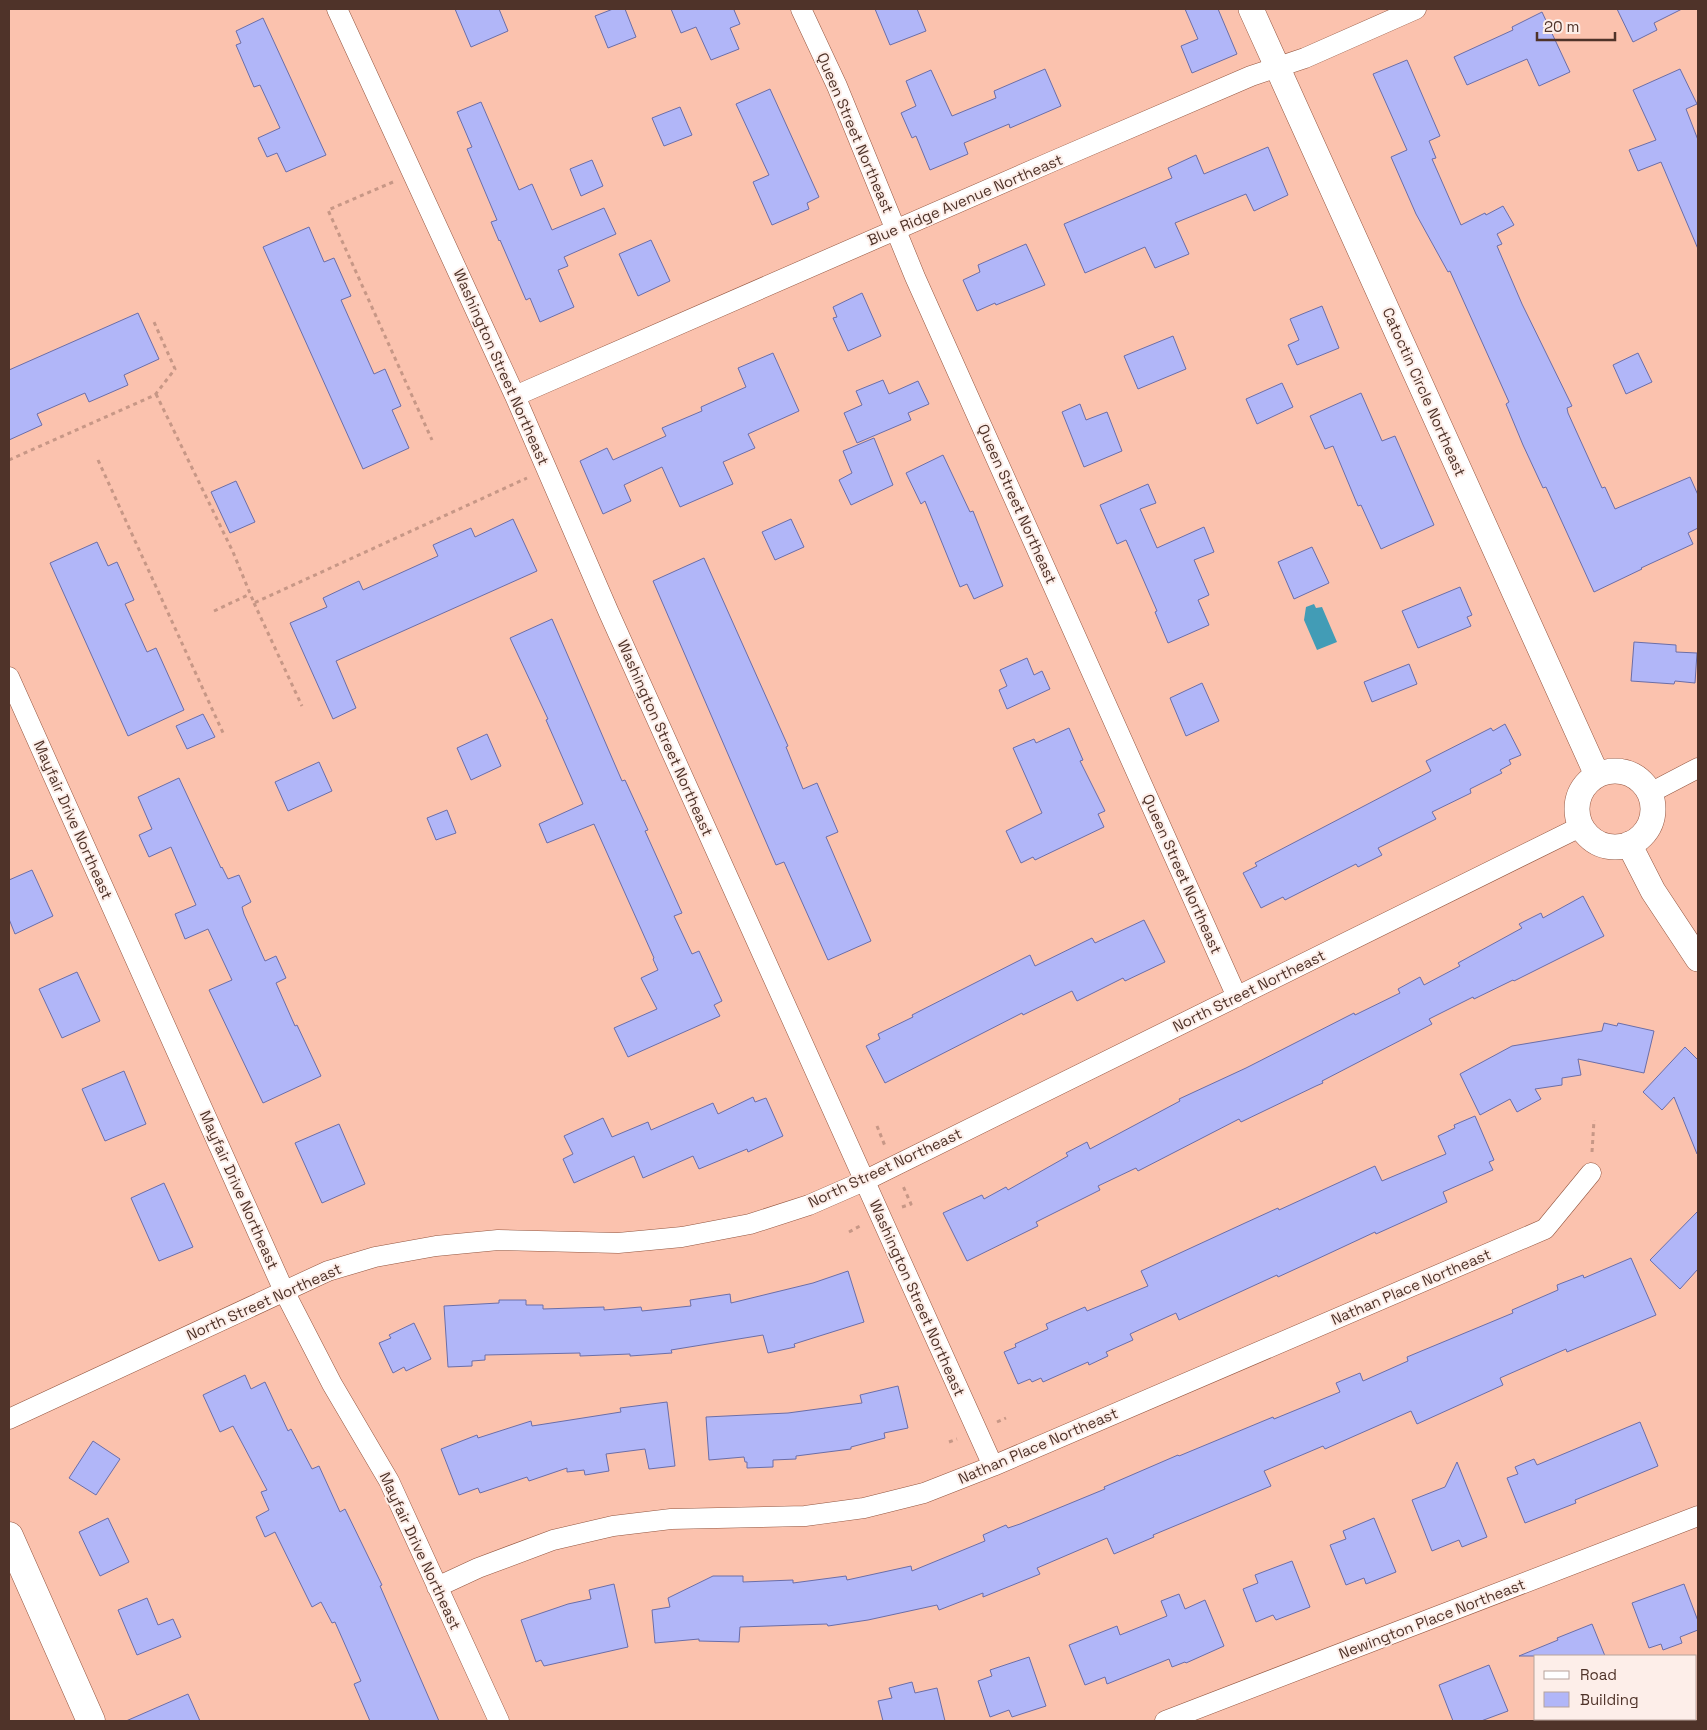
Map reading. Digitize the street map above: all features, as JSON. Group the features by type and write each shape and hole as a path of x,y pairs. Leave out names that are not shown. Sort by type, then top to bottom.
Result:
{"main road":[{"path":"9,1536 91,1721"}],"street":[{"name":"Washington Street Northeast","path":"337,9 515,396 613,622 993,1466"},
{"name":"Queen Street Northeast","path":"802,9 837,86 915,277 1236,997"},
{"name":"Catoctin Circle Northeast","path":"1251,9 1598,775"},
{"name":"Blue Ridge Avenue Northeast","path":"515,396 1252,76 1277,68 1416,9"},
{"name":"Mayfair Drive Northeast","path":"9,677 284,1291 332,1384 389,1481 498,1721"},
{"path":"1650,792 1698,768"},
{"path":"1612,771 1627,773 1640,780 1650,792 1653,807 1651,823 1642,836 1629,844 1618,847 1597,842 1588,835 1582,826 1578,812 1579,798 1586,785 1598,775 1612,771"},
{"name":"North Street Northeast","path":"9,1419 328,1271 376,1257 436,1246 498,1240 618,1243 682,1238 750,1224 809,1205 864,1181 1582,826"},
{"path":"1629,844 1654,891 1698,959"},
{"name":"Nathan Place Northeast","path":"437,1587 478,1568 553,1540 605,1528 671,1519 806,1516 864,1508 924,1492 993,1466 1545,1229 1592,1173"},
{"name":"Newington Place Northeast","path":"1165,1721 1698,1516"}],"path":[{"path":"397,180 328,210 432,440"},
{"path":"9,460 156,394 175,369 154,322"},
{"path":"156,394 232,552 302,706"},
{"path":"98,460 224,735"},
{"path":"254,603 527,478"},
{"path":"214,611 250,594"},
{"path":"1592,1173 1594,1120"}],"water":[{"path":"1314,604 1316,608 1322,607 1337,642 1317,650 1304,620 1306,607"}],"building":[{"path":"455,9 499,9 508,31 471,47"},
{"path":"613,9 625,9 636,37 608,48 595,16"},
{"path":"671,9 737,9 734,10 740,24 730,28 739,49 711,60 696,27 681,33"},
{"path":"875,9 917,9 926,31 890,45"},
{"path":"1185,9 1218,9 1237,54 1192,73 1181,46 1198,39"},
{"path":"1617,9 1682,9 1654,23 1657,30 1633,42"},
{"path":"1542,12 1570,72 1539,86 1527,59 1467,85 1454,57 1513,30 1512,27"},
{"path":"263,18 326,155 286,172 277,153 267,157 258,138 280,128 260,85 254,87 236,45 241,43 236,31"},
{"path":"1407,60 1440,136 1429,141 1436,158 1432,159 1461,225 1503,206 1514,225 1497,234 1502,244 1497,246 1522,304 1572,406 1567,408 1568,413 1602,488 1605,487 1615,509 1690,477 1698,495 1698,528 1688,533 1693,544 1594,592 1546,487 1543,488 1523,445 1506,404 1509,402 1450,271 1448,272 1416,214 1391,157 1407,150 1373,74"},
{"path":"1045,69 1061,106 1010,128 1009,124 964,143 968,154 930,170 916,136 912,138 901,113 916,106 906,81 931,70 952,116 996,98 994,91"},
{"path":"1680,69 1697,104 1686,109 1698,140 1698,249 1661,162 1638,171 1629,150 1656,140 1633,90"},
{"path":"770,89 819,197 807,203 809,209 772,225 753,182 769,175 736,104"},
{"path":"481,102 519,190 532,184 552,230 604,208 616,234 564,257 568,266 558,270 574,307 540,322 530,298 526,300 491,222 497,220 467,149 472,147 457,112"},
{"path":"680,107 692,135 664,146 652,118"},
{"path":"1268,147 1288,195 1254,211 1246,194 1175,223 1189,254 1155,268 1145,247 1085,273 1064,224 1172,178 1168,168 1196,155 1204,174"},
{"path":"592,160 603,186 581,196 570,169"},
{"path":"309,227 324,262 334,258 351,296 341,300 374,374 385,369 401,406 392,410 409,448 363,469 263,247"},
{"path":"651,240 670,281 638,296 619,254"},
{"path":"1026,244 1045,285 977,311 963,280 980,272 978,265"},
{"path":"862,293 881,336 848,351 833,318 837,317 833,307"},
{"path":"1322,306 1339,348 1297,365 1288,345 1299,340 1290,319"},
{"path":"138,313 159,359 124,375 128,385 89,402 85,393 37,414 42,425 9,440 9,370"},
{"path":"1173,336 1186,369 1138,389 1124,356"},
{"path":"773,353 799,411 748,434 755,448 723,462 733,484 680,507 662,467 624,485 631,501 603,514 580,461 607,448 613,460 666,436 662,428 702,411 701,407 746,387 738,368"},
{"path":"1638,353 1652,382 1626,394 1613,365"},
{"path":"883,380 889,394 918,381 929,404 908,413 911,420 857,443 844,413 862,405 856,391"},
{"path":"1282,383 1293,407 1257,424 1246,399"},
{"path":"1361,393 1382,441 1395,436 1434,525 1381,549 1361,505 1358,506 1333,446 1325,449 1310,416"},
{"path":"1080,404 1086,420 1107,412 1122,451 1084,467 1062,412"},
{"path":"874,438 893,485 851,505 839,480 852,473 843,451"},
{"path":"943,455 970,512 973,511 1003,586 974,599 967,584 960,587 925,501 921,504 906,473"},
{"path":"236,481 255,522 230,533 211,492"},
{"path":"1148,484 1156,503 1140,509 1157,548 1204,527 1214,552 1194,560 1209,595 1198,600 1209,625 1168,643 1155,612 1157,611 1126,540 1117,544 1100,505"},
{"path":"513,519 537,571 336,661 356,708 333,719 290,623 327,607 323,598 359,581 363,590 438,556 433,545 471,528 475,537"},
{"path":"791,519 804,547 775,560 762,532"},
{"path":"97,542 108,566 117,562 134,600 125,604 147,652 156,648 184,710 128,736 50,563"},
{"path":"1312,547 1329,583 1294,599 1278,562"},
{"path":"704,558 788,746 786,747 803,789 817,783 838,832 826,837 871,941 828,960 784,862 776,865 653,581"},
{"path":"1460,587 1472,615 1467,617 1471,626 1418,648 1402,611"},
{"path":"552,619 622,781 625,780 648,830 645,831 682,913 674,916 692,954 699,951 722,1001 714,1005 720,1016 628,1057 614,1028 657,1009 641,978 658,970 654,958 594,824 547,843 539,824 583,804 546,720 548,719 510,638"},
{"path":"1634,642 1676,645 1676,652 1697,653 1695,683 1675,681 1674,684 1631,681"},
{"path":"1027,658 1034,675 1042,671 1050,689 1007,709 999,690 1007,686 1000,670"},
{"path":"1409,664 1417,684 1372,702 1364,682"},
{"path":"1202,683 1219,721 1186,736 1170,698"},
{"path":"203,714 215,737 187,749 176,726"},
{"path":"1505,724 1521,755 1509,760 1511,764 1500,770 1502,773 1470,789 1471,793 1432,812 1436,819 1378,848 1382,855 1358,867 1356,864 1285,900 1283,897 1261,908 1243,873 1257,866 1255,863 1431,771 1426,761 1491,728 1493,731"},
{"path":"1069,728 1083,760 1080,761 1105,811 1098,814 1104,827 1035,860 1033,857 1021,863 1006,831 1042,813 1013,748 1034,739 1036,743"},
{"path":"487,734 501,766 471,780 457,748"},
{"path":"319,762 332,791 288,811 275,782"},
{"path":"179,778 221,868 228,879 239,875 251,902 242,907 244,914 265,961 276,956 286,978 276,983 295,1026 297,1025 321,1076 263,1103 209,990 232,980 208,929 185,939 175,914 196,905 171,847 149,857 139,835 152,829 138,797"},
{"path":"447,810 456,833 436,840 427,818"},
{"path":"32,870 53,916 15,934 9,919 9,880"},
{"path":"1583,896 1604,936 1514,981 1474,999 1473,997 1429,1019 1432,1024 1322,1081 1323,1083 1241,1122 1239,1119 1138,1171 1136,1168 1098,1186 1100,1190 1036,1222 1038,1226 967,1261 943,1213 982,1195 984,1199 1006,1187 1008,1190 1068,1156 1066,1153 1087,1142 1090,1149 1180,1101 1179,1099 1246,1068 1354,1013 1355,1015 1400,993 1398,989 1420,977 1424,985 1460,966 1458,963 1522,928 1519,924 1541,913 1543,918"},
{"path":"1144,920 1165,962 1125,981 1123,978 1077,1001 1072,991 1023,1015 1022,1013 885,1083 866,1046 880,1039 878,1034 1030,955 1035,966 1092,938 1095,943"},
{"path":"77,972 100,1021 62,1038 39,989"},
{"path":"1604,1023 1617,1026 1618,1023 1654,1031 1644,1073 1578,1059 1581,1075 1562,1078 1562,1085 1535,1089 1541,1099 1517,1112 1510,1099 1480,1115 1460,1074 1512,1046 1602,1031"},
{"path":"1685,1047 1698,1060 1698,1154 1674,1097 1662,1110 1643,1092"},
{"path":"124,1071 146,1124 105,1141 82,1089"},
{"path":"753,1097 755,1102 766,1098 783,1136 748,1152 747,1149 699,1169 693,1156 643,1178 634,1156 574,1183 563,1159 573,1154 564,1136 603,1118 612,1137 648,1122 651,1130 713,1103 718,1114"},
{"path":"1475,1116 1494,1160 1489,1162 1493,1170 1443,1192 1447,1202 1376,1234 1375,1232 1278,1277 1277,1275 1179,1320 1176,1313 1130,1334 1133,1340 1106,1352 1108,1356 1089,1365 1088,1362 1043,1382 1041,1378 1032,1382 1030,1379 1018,1384 1004,1352 1016,1347 1015,1344 1048,1329 1046,1324 1085,1307 1087,1311 1148,1286 1141,1271 1375,1166 1382,1181 1446,1154 1438,1136 1455,1128 1454,1125"},
{"path":"339,1124 365,1184 322,1203 295,1143"},
{"path":"164,1183 193,1247 159,1261 131,1198"},
{"path":"1698,1211 1698,1269 1680,1289 1650,1260"},
{"path":"1631,1258 1656,1315 1567,1352 1566,1349 1500,1378 1503,1385 1417,1424 1411,1411 1325,1449 1323,1446 1264,1471 1271,1486 1153,1535 1154,1537 1114,1554 1107,1538 1037,1568 1040,1574 983,1597 983,1593 939,1610 937,1605 868,1620 828,1626 827,1624 740,1627 739,1642 699,1641 699,1639 655,1643 652,1610 670,1607 668,1598 713,1576 743,1576 743,1582 793,1580 793,1583 846,1576 847,1580 911,1566 912,1571 985,1541 983,1535 1006,1525 1008,1528 1020,1524 1105,1489 1104,1487 1178,1455 1340,1392 1336,1383 1360,1373 1363,1381 1408,1361 1407,1357 1513,1313 1512,1310 1558,1290 1557,1285 1583,1275 1584,1278"},
{"path":"848,1271 864,1322 794,1344 795,1347 768,1353 763,1335 671,1350 672,1353 630,1356 630,1354 580,1356 580,1353 485,1355 485,1360 472,1361 472,1366 448,1367 444,1306 499,1303 499,1300 526,1300 526,1305 543,1305 543,1309 604,1307 604,1310 641,1307 642,1311 691,1306 690,1300 730,1294 731,1303 813,1283"},
{"path":"414,1323 431,1359 406,1371 404,1367 393,1373 379,1343 391,1338 389,1335"},
{"path":"245,1375 251,1389 265,1382 288,1431 291,1429 312,1469 319,1466 340,1512 345,1509 382,1585 380,1586 439,1721 370,1721 354,1684 361,1681 335,1622 332,1623 321,1602 312,1607 275,1532 265,1537 256,1517 269,1510 261,1492 267,1490 233,1426 220,1432 203,1395"},
{"path":"898,1386 908,1428 884,1433 885,1438 851,1447 851,1449 796,1456 796,1459 773,1460 773,1467 747,1468 747,1462 745,1462 744,1457 709,1460 706,1417 788,1413 862,1403 860,1395"},
{"path":"667,1402 675,1466 649,1469 645,1449 606,1454 609,1471 585,1475 584,1470 567,1472 567,1468 529,1481 527,1477 480,1493 478,1488 459,1495 441,1449 477,1435 478,1438 531,1421 532,1426 621,1412 620,1408"},
{"path":"1640,1422 1658,1466 1575,1500 1576,1503 1525,1523 1507,1478 1518,1474 1515,1467 1534,1459 1537,1465"},
{"path":"93,1441 120,1459 96,1495 69,1478"},
{"path":"1457,1462 1487,1537 1462,1547 1459,1540 1432,1551 1412,1500 1445,1487"},
{"path":"108,1518 129,1562 100,1576 79,1532"},
{"path":"1374,1518 1396,1572 1366,1584 1364,1578 1346,1585 1330,1545 1346,1539 1343,1531"},
{"path":"1292,1561 1310,1607 1276,1620 1273,1615 1256,1622 1243,1589 1258,1583 1255,1575"},
{"path":"614,1584 628,1647 544,1666 541,1660 536,1662 521,1620 568,1604 591,1599 589,1590"},
{"path":"1684,1584 1698,1621 1698,1630 1680,1637 1682,1643 1663,1650 1661,1644 1649,1648 1632,1603"},
{"path":"1179,1594 1185,1609 1205,1600 1224,1646 1186,1663 1172,1667 1169,1659 1107,1684 1105,1677 1085,1685 1069,1645 1117,1626 1120,1635 1167,1616 1161,1601"},
{"path":"147,1598 158,1625 173,1619 181,1637 137,1655 118,1610"},
{"path":"1592,1624 1605,1655 1519,1656 1558,1640 1557,1638"},
{"path":"1029,1657 1046,1706 1012,1717 1009,1710 990,1717 978,1681 992,1676 990,1670"},
{"path":"1489,1665 1508,1711 1481,1721 1453,1721 1439,1685"},
{"path":"912,1682 915,1693 937,1688 945,1721 883,1721 878,1701 892,1698 889,1688"},
{"path":"188,1694 200,1721 126,1721"}]}
